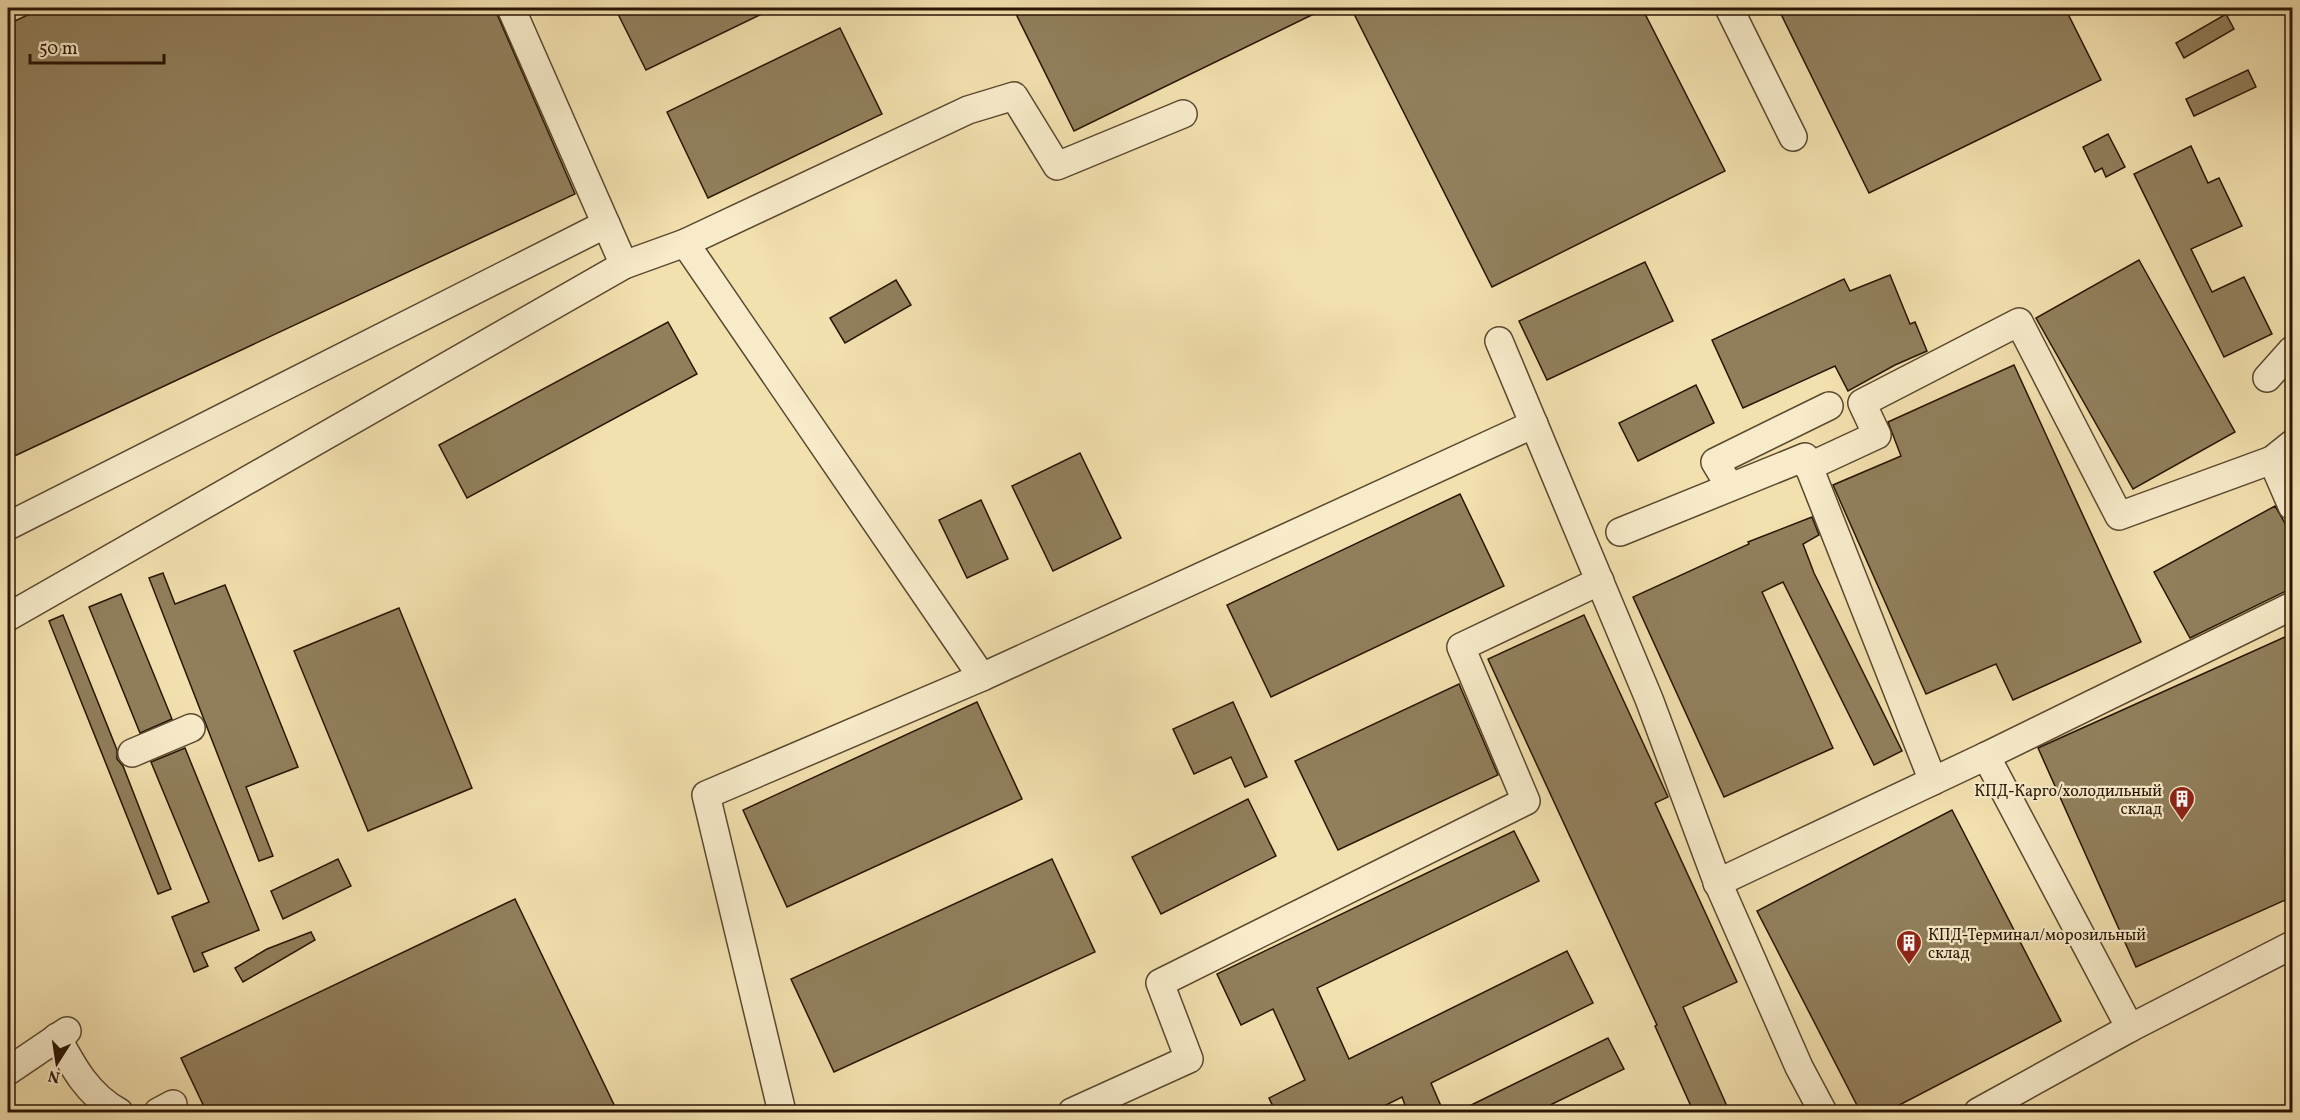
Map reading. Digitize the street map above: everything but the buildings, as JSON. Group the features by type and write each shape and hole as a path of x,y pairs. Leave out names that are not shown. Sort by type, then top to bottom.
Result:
{"lane":[{"path":"511,8 624,264"},
{"path":"1730,8 1793,137"},
{"path":"8,617 624,264 685,243 968,110 1014,96 1057,166 1183,114"},
{"path":"8,526 606,224"},
{"path":"685,243 982,677"},
{"path":"1809,467 1877,435 1862,404 2019,322 2119,516 2282,452 2292,506"},
{"path":"1499,341 1649,699 1717,883 1799,1066 1823,1113"},
{"path":"2267,378 2292,350"},
{"path":"1730,487 1715,462 1829,406"},
{"path":"782,1113 706,795 982,677 1534,424"},
{"path":"1620,532 1805,457 1933,781"},
{"path":"1072,1113 1189,1059 1160,982 1526,801 1461,647 1600,581"},
{"path":"1717,883 1986,756 2292,606"},
{"path":"132,753 191,728"},
{"path":"1986,756 2130,1028"},
{"path":"1978,1113 2130,1028 2292,945"},
{"path":"8,1071 62,1034 79,1077 104,1104 119,1113"}],"place":[{"name":"КПД-Карго/холодильный склад","path":"2182,822"},
{"name":"КПД-Терминал/морозильный склад","path":"1909,966"}]}
